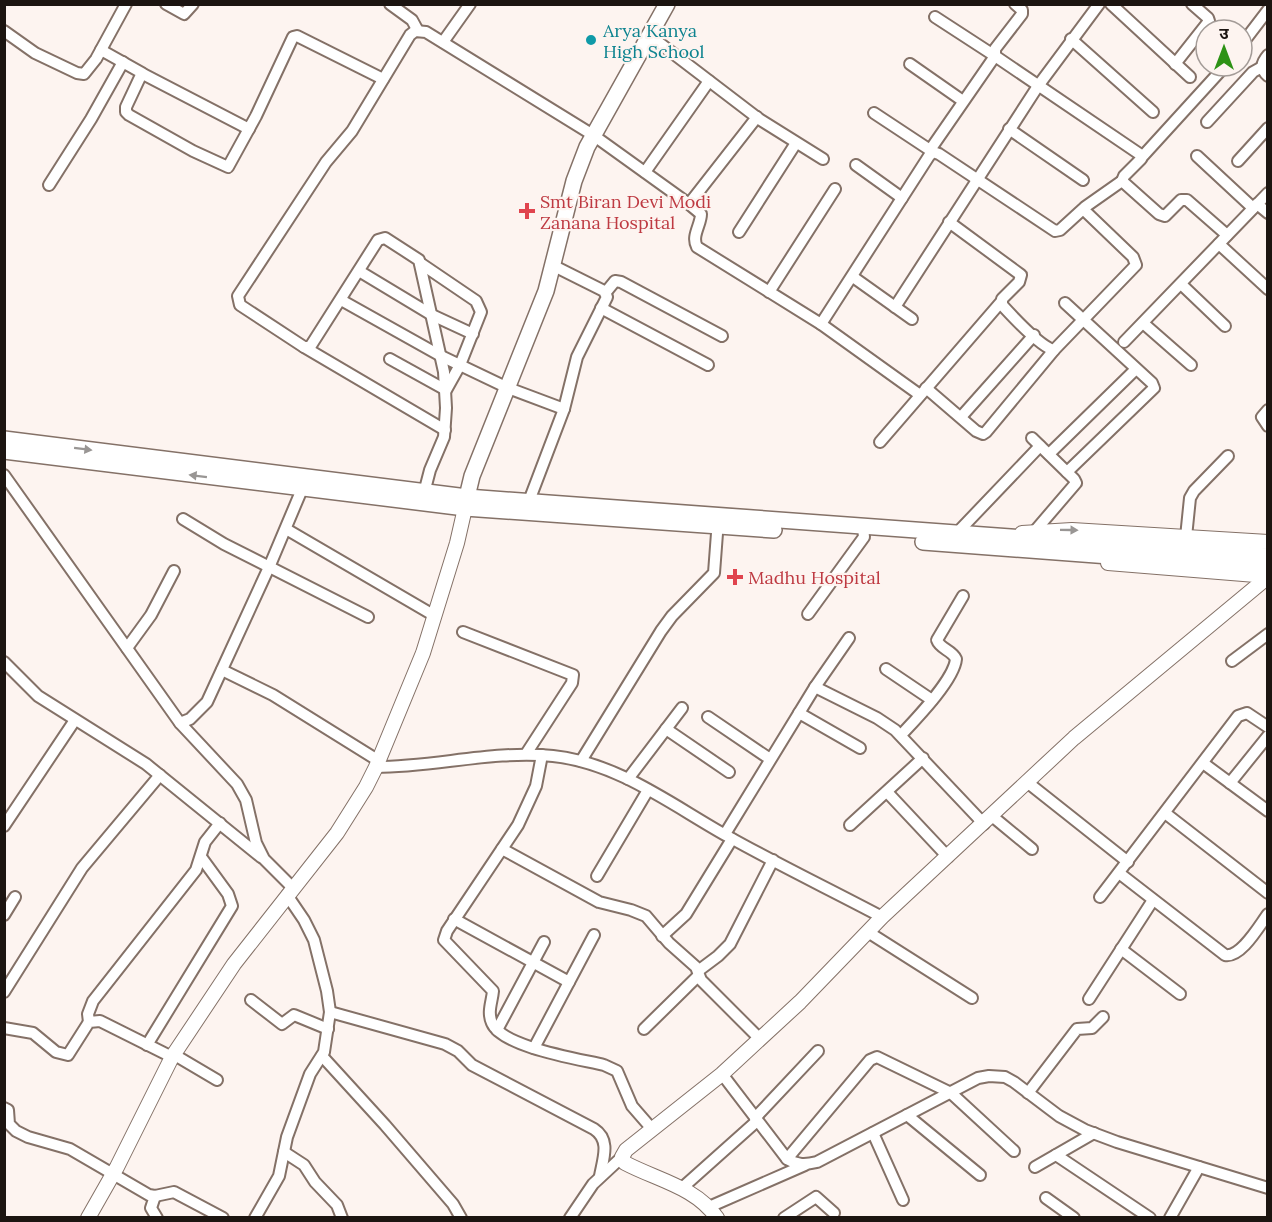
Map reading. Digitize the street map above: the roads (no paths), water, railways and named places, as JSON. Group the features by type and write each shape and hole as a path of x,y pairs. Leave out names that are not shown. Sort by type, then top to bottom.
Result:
{"main road":[{"path":"466,502 476,465 554,266 574,181 593,135 667,4"},
{"path":"4,439 305,483 424,493 466,502 529,501 622,513"},
{"path":"4,451 466,502 1062,547 1268,556"},
{"path":"932,537 956,534 989,542"},
{"path":"1062,547 1268,568"}],"street":[{"path":"4,31 35,53 81,75 87,72 101,50 126,4"},
{"path":"166,4 184,14 194,4"},
{"path":"390,4 412,20 418,31"},
{"path":"443,42 470,4"},
{"path":"896,307 1009,129 1071,39 1099,4"},
{"path":"1111,4 1190,77"},
{"path":"1175,64 1209,21 1192,4"},
{"path":"821,324 963,101 995,56 995,50 1022,7"},
{"path":"1254,28 1268,9"},
{"path":"935,17 1142,157"},
{"path":"445,430 304,347 240,305 238,296 326,162 352,131 410,35 418,31 426,32 443,42 593,135 645,172 701,214 695,237 697,247 923,391 960,417 979,434 986,432 1054,350 1132,270 1136,261 1083,208"},
{"path":"649,35 757,117 823,159"},
{"path":"143,75 126,107 126,112 193,151 228,167 295,36 384,79"},
{"path":"1071,39 1152,112"},
{"path":"101,50 143,75 249,129"},
{"path":"1206,122 1253,72 1265,72 1263,62 1268,55"},
{"path":"49,185 91,119 123,62"},
{"path":"910,64 963,101"},
{"path":"874,113 1055,231 1060,230 1083,208 1122,181 1124,176 1214,78"},
{"path":"645,172 709,81"},
{"path":"689,204 757,117"},
{"path":"1238,161 1268,128"},
{"path":"1009,129 1083,180"},
{"path":"739,232 796,143"},
{"path":"1197,156 1255,206 1268,213"},
{"path":"856,165 902,198"},
{"path":"1122,181 1162,216 1165,216 1181,200 1187,200 1227,235"},
{"path":"769,292 835,189"},
{"path":"1124,342 1268,193"},
{"path":"880,442 1019,282 1021,275 949,222"},
{"path":"304,347 312,346 376,243 382,238 415,256 420,263 479,304 481,312 460,365 446,390"},
{"path":"1220,244 1268,289"},
{"path":"420,263 441,356 446,390 444,437 430,470 424,493"},
{"path":"554,266 606,292"},
{"path":"359,271 432,315 472,334"},
{"path":"853,277 912,319"},
{"path":"529,501 564,409 576,357 607,297 606,292 615,281 621,282 722,336"},
{"path":"1181,284 1225,326"},
{"path":"341,300 441,356 508,388 564,409"},
{"path":"1001,302 1034,335 1054,350"},
{"path":"1065,303 1153,385 1152,392 1067,472"},
{"path":"601,308 708,365"},
{"path":"1143,323 1191,365"},
{"path":"960,417 1034,335"},
{"path":"390,359 446,390"},
{"path":"1049,454 1136,369"},
{"path":"1268,410 1262,417 1268,426"},
{"path":"956,534 1036,442 1074,479 1075,487 1034,532"},
{"path":"1186,537 1190,498 1228,456"},
{"path":"4,475 180,723 242,791 256,843 264,859 290,892 314,940 327,991 330,1012 328,1029 322,1056 310,1074 287,1137 279,1176 255,1218"},
{"path":"180,723 190,719 207,702 270,566 305,483"},
{"path":"88,1218 173,1056 234,964 349,817 378,764 423,653 457,543 466,502"},
{"path":"183,519 224,544 368,617"},
{"path":"581,761 661,631 714,573 718,521"},
{"path":"286,529 435,616"},
{"path":"989,542 1034,532 1072,530 1268,542"},
{"path":"808,614 863,532"},
{"path":"989,542 1034,558 1268,577"},
{"path":"127,648 151,615 174,571"},
{"path":"570,1218 586,1192 622,1157 626,1150 722,1074 800,1002 882,917 1074,738 1268,577"},
{"path":"901,735 932,700 956,663 954,655 940,646 937,640 963,596"},
{"path":"464,632 573,675 573,683 526,754"},
{"path":"1232,661 1268,634"},
{"path":"662,936 686,914 770,759 849,638"},
{"path":"4,663 38,696 160,775 264,859"},
{"path":"886,669 932,700"},
{"path":"222,670 273,695 378,764 399,767 526,754 581,761 604,768 882,917"},
{"path":"815,687 877,718 901,735 988,820 1032,849"},
{"path":"628,780 682,708"},
{"path":"799,713 860,748"},
{"path":"1100,897 1238,716 1242,713 1253,716 1268,728"},
{"path":"708,717 770,759"},
{"path":"4,826 75,720"},
{"path":"666,729 729,772"},
{"path":"1230,783 1268,736"},
{"path":"542,755 536,786 519,825 454,919 444,940 493,991 490,1016 496,1030 504,1037 534,1048 604,1065 617,1071 632,1106 652,1129"},
{"path":"850,825 923,758"},
{"path":"1203,763 1268,811"},
{"path":"4,992 82,868 160,775"},
{"path":"1027,782 1128,862"},
{"path":"597,876 648,790"},
{"path":"887,792 948,857"},
{"path":"1166,813 1268,892"},
{"path":"4,1028 33,1033 56,1052 68,1055 89,1022 88,1014 93,1001 196,870 205,842 220,823"},
{"path":"502,849 599,902 639,912 693,964 698,974 760,1039"},
{"path":"147,1045 232,906 228,894 201,857"},
{"path":"644,1029 730,944 773,860"},
{"path":"1119,873 1225,955 1238,953 1268,914"},
{"path":"4,915 15,897"},
{"path":"1089,999 1153,900"},
{"path":"454,919 569,982"},
{"path":"868,932 972,998"},
{"path":"534,1048 594,935"},
{"path":"496,1030 544,942"},
{"path":"1121,950 1180,994"},
{"path":"251,1000 282,1024 294,1015 328,1029"},
{"path":"330,1012 445,1044 458,1051 472,1065 600,1133 605,1142 600,1176"},
{"path":"1028,1093 1077,1029 1092,1028 1103,1017"},
{"path":"89,1022 100,1022 173,1056 217,1080"},
{"path":"682,1188 756,1119 819,1051"},
{"path":"322,1056 400,1142 453,1204 461,1218"},
{"path":"787,1159 873,1058 881,1058 951,1093 1014,1151"},
{"path":"722,1074 787,1159 796,1164 806,1165"},
{"path":"622,1157 625,1163 634,1168 698,1197 713,1212 806,1165 817,1162 978,1078 989,1076 1005,1077 1059,1116 1095,1133 1268,1188"},
{"path":"4,1108 8,1110 9,1124 16,1131 28,1137 65,1147 112,1175 155,1196 174,1192 223,1218"},
{"path":"907,1115 980,1175"},
{"path":"873,1133 903,1200"},
{"path":"1035,1167 1095,1133"},
{"path":"284,1152 304,1165 315,1182 337,1205 342,1218"},
{"path":"1056,1155 1150,1218"},
{"path":"1170,1218 1199,1167"},
{"path":"155,1196 151,1208 157,1218"},
{"path":"784,1218 816,1197 834,1213"},
{"path":"1046,1198 1074,1218"}],"place":[{"name":"Arya Kanya High School","path":"591,40"},
{"name":"Smt Biran Devi Modi Zanana Hospital","path":"527,211"},
{"name":"Madhu Hospital","path":"735,577"}]}
